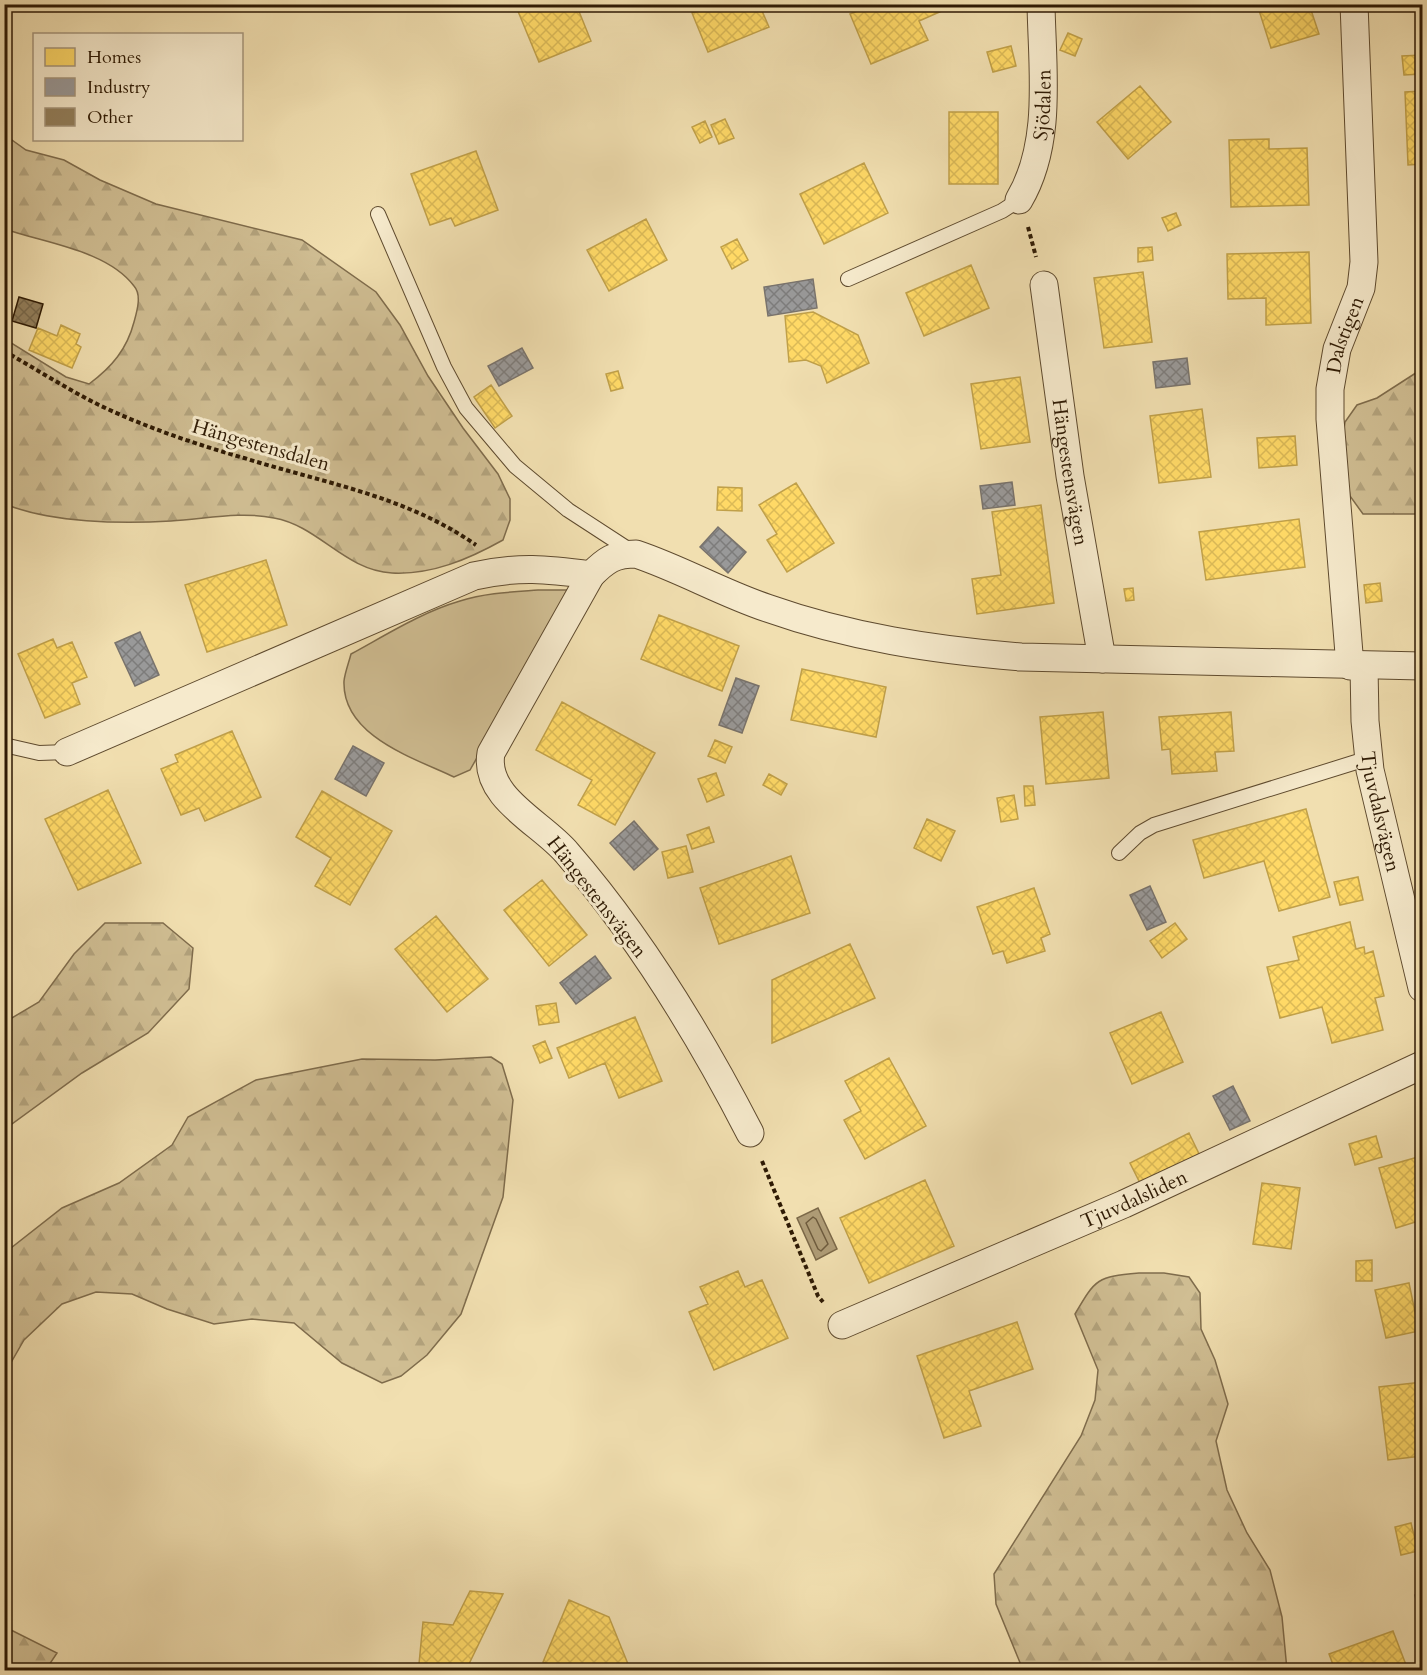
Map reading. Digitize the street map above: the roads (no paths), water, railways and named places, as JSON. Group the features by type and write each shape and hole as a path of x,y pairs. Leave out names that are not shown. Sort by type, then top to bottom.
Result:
{"street":[{"name":"Sjödalen","path":"1019,200 1026,188 1040,138 1041,4"},
{"name":"Dalstigen","path":"1354,4 1364,262 1361,288 1335,360 1330,419 1357,666"},
{"name":"Hängestensvägen","path":"1044,285 1070,476 1102,659"},
{"name":"Hängestensvägen","path":"636,554 619,554 607,559 591,575 491,753 489,766 491,778 513,804 567,853 634,941 675,998 750,1133"},
{"path":"636,554 764,607 871,637 962,652 1102,659 1422,666"},
{"path":"67,752 474,576 509,568 538,568 591,575"},
{"name":"Tjuvdalsvägen","path":"1357,666 1369,758 1380,818 1422,988"},
{"name":"Tjuvdalsliden","path":"842,1326 1134,1200 1422,1065"}],"lane":[{"path":"848,279 1002,211 1019,200"},
{"path":"378,214 444,367 466,408 515,466 568,510 636,554"},
{"path":"4,745 39,753 67,752"},
{"path":"1119,853 1140,833 1154,825 1369,758"}],"water":[{"path":"818,1208 837,1249 816,1260 797,1218"}]}
